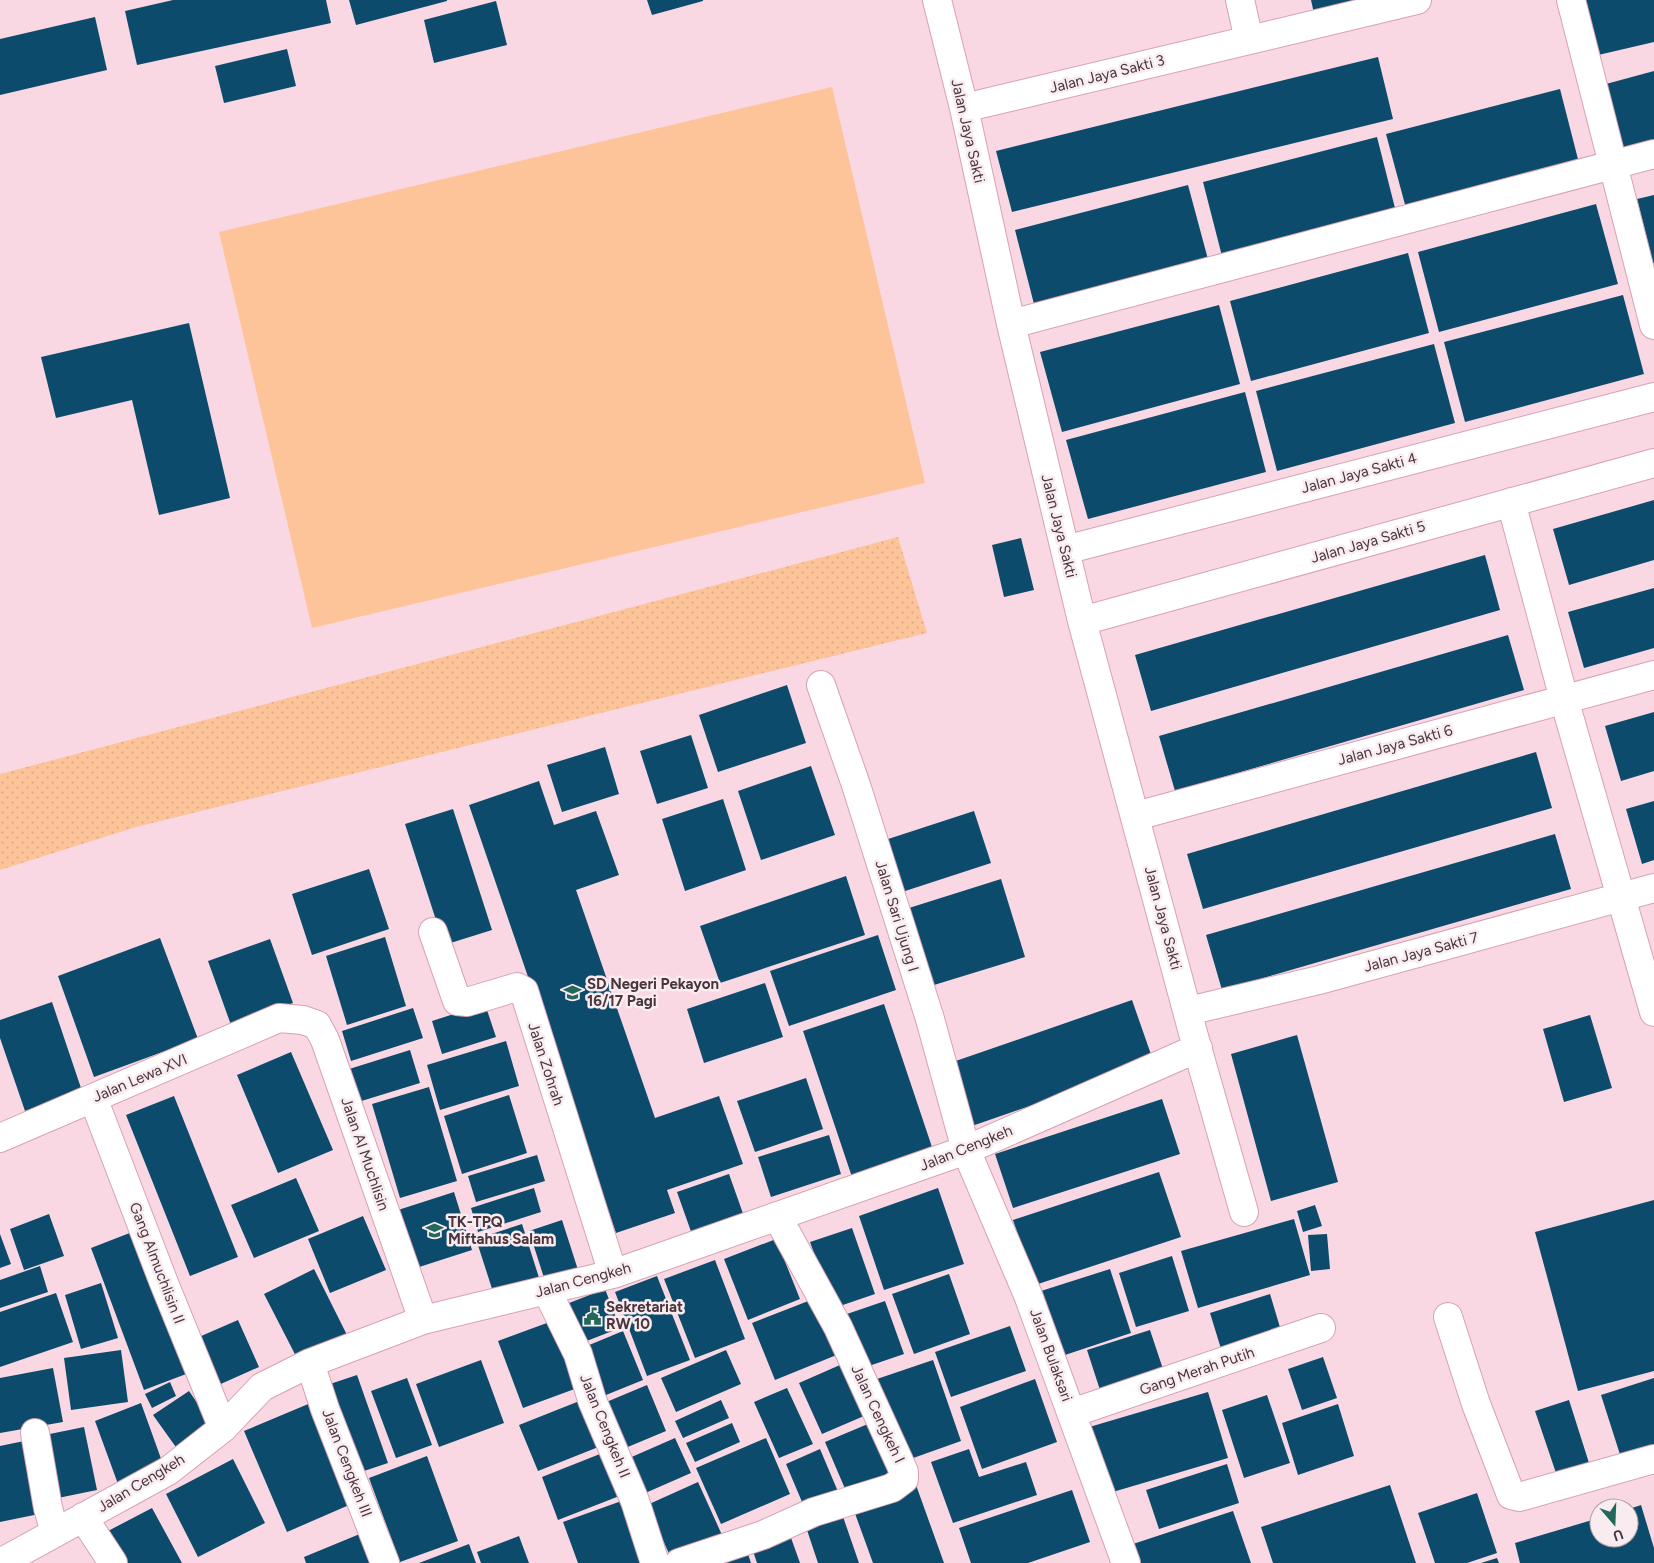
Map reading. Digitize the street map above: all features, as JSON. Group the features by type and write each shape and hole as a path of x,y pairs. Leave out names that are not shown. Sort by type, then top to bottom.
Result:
{"street":[{"name":"Jalan Jaya Sakti","path":"937,0 964,108 1011,324 1082,621 1244,1212"},
{"path":"1240,0 1250,40"},
{"name":"Jalan Jaya Sakti 3","path":"964,108 1417,0"},
{"path":"1571,0 1654,325"},
{"path":"1011,324 1654,154"},
{"name":"Jalan Jaya Sakti 4","path":"1065,550 1654,396"},
{"name":"Jalan Jaya Sakti 5","path":"1082,621 1654,463"},
{"path":"1511,502 1564,699 1654,1012"},
{"name":"Jalan Jaya Sakti 6","path":"1136,816 1654,676"},
{"name":"Jalan Sari Ujung I","path":"821,685 856,785 910,956 966,1150"},
{"name":"Jalan Jaya Sakti 7","path":"1188,1011 1319,980 1654,888"},
{"name":"Jalan Zohrah","path":"433,932 457,1001 467,1002 517,987 524,991 614,1274"},
{"name":"Jalan Lewa XVI","path":"0,1138 279,1018"},
{"name":"Jalan Al Muchlisin","path":"279,1018 303,1020 316,1025 325,1040 423,1320"},
{"name":"Jalan Cengkeh","path":"0,1563 168,1471 223,1428 262,1387 310,1362 423,1320 614,1274 966,1150 1198,1048"},
{"name":"Gang Almuchlisin II","path":"93,1098 164,1283 223,1428"},
{"name":"Jalan Bulaksari","path":"966,1150 1028,1295 1126,1563"},
{"name":"Jalan Cengkeh I","path":"679,1563 763,1535 814,1512 892,1488 904,1479 904,1472 838,1328 777,1216"},
{"name":"Jalan Cengkeh II","path":"547,1291 578,1354 592,1400 635,1501 656,1563"},
{"path":"1448,1317 1476,1404 1511,1495 1519,1497 1654,1459"},
{"name":"Gang Merah Putih","path":"1072,1413 1321,1328"},
{"name":"Jalan Cengkeh III","path":"310,1362 325,1409 385,1563"},
{"path":"35,1433 48,1508 55,1533"},
{"path":"83,1517 113,1563"}],"shaded area":[{"path":"832,87 925,483 312,628 219,232"},
{"path":"898,537 927,633 136,827 0,870 0,774"}],"building":[{"path":"173,0 326,0 331,23 137,65 125,11"},
{"path":"349,0 447,0 447,1 356,25"},
{"path":"647,0 703,0 703,1 652,15"},
{"path":"1311,0 1385,0 1315,18"},
{"path":"1581,0 1654,0 1654,42 1594,56"},
{"path":"496,1 507,45 434,63 424,20"},
{"path":"95,17 107,70 0,95 0,39"},
{"path":"287,49 296,86 224,103 215,66"},
{"path":"1378,57 1393,119 1012,212 996,151"},
{"path":"1654,71 1654,142 1623,150 1606,84"},
{"path":"1560,89 1580,167 1407,212 1386,134"},
{"path":"1377,137 1397,216 1223,260 1203,182"},
{"path":"1188,185 1209,263 1035,308 1015,230"},
{"path":"1654,195 1654,263 1653,263 1637,199"},
{"path":"1596,204 1618,284 1439,332 1418,252"},
{"path":"1408,253 1429,333 1251,381 1230,301"},
{"path":"1623,295 1644,374 1465,422 1444,342"},
{"path":"1219,305 1240,384 1062,432 1040,352"},
{"path":"189,323 230,498 159,515 132,400 56,418 41,357"},
{"path":"1434,344 1455,423 1277,471 1256,391"},
{"path":"1245,392 1266,472 1088,519 1066,440"},
{"path":"1654,500 1654,560 1569,585 1553,529"},
{"path":"1021,538 1034,590 1004,597 992,545"},
{"path":"1485,555 1500,610 1151,711 1135,655"},
{"path":"1654,588 1654,648 1584,668 1568,612"},
{"path":"1508,635 1524,690 1175,791 1159,736"},
{"path":"787,685 806,743 718,772 699,715"},
{"path":"1654,712 1654,771 1621,781 1605,726"},
{"path":"691,735 708,788 657,804 640,751"},
{"path":"605,747 619,794 562,812 547,765"},
{"path":"1536,752 1552,808 1203,909 1187,854"},
{"path":"811,766 835,835 761,860 738,791"},
{"name":"SD Negeri Pekayon 16/17 Pagi","path":"539,781 554,825 596,811 619,875 576,890 655,1118 719,1096 743,1164 667,1190 675,1213 616,1233 469,805"},
{"path":"723,799 746,870 685,891 662,819"},
{"path":"1654,801 1654,860 1642,864 1626,809"},
{"path":"453,809 492,930 444,945 405,824"},
{"path":"974,811 991,863 896,894 879,842"},
{"path":"1555,834 1571,889 1222,990 1206,935"},
{"path":"369,869 389,929 312,955 292,894"},
{"path":"846,876 865,935 720,983 700,926"},
{"path":"1001,879 1025,957 934,985 909,908"},
{"path":"878,935 896,990 789,1026 770,971"},
{"path":"385,937 406,1006 347,1025 326,956"},
{"path":"160,938 198,1039 94,1077 58,976"},
{"path":"270,939 293,1003 231,1025 208,961"},
{"path":"765,983 783,1037 704,1063 687,1009"},
{"path":"1132,1000 1154,1063 969,1127 947,1064"},
{"path":"52,1002 82,1091 25,1111 0,1038 0,1020"},
{"path":"485,1004 496,1037 442,1054 432,1021"},
{"path":"884,1004 934,1153 853,1180 803,1031"},
{"path":"413,1008 423,1038 351,1061 342,1031"},
{"path":"1590,1015 1612,1088 1564,1102 1543,1029"},
{"path":"1297,1035 1338,1182 1271,1201 1231,1054"},
{"path":"506,1041 519,1086 440,1110 427,1065"},
{"path":"410,1050 420,1083 355,1103 346,1070"},
{"path":"291,1052 333,1150 278,1173 237,1075"},
{"path":"806,1078 823,1129 755,1152 737,1101"},
{"path":"429,1087 457,1181 400,1198 372,1104"},
{"path":"509,1095 527,1153 462,1174 444,1116"},
{"path":"174,1096 238,1257 190,1276 126,1115"},
{"path":"1162,1099 1180,1154 1013,1208 995,1154"},
{"path":"829,1135 841,1174 771,1197 758,1157"},
{"path":"537,1155 545,1181 476,1202 468,1176"},
{"path":"1159,1172 1181,1237 1035,1285 1013,1220"},
{"path":"729,1174 746,1222 694,1240 677,1192"},
{"path":"296,1178 319,1231 254,1258 231,1205"},
{"path":"534,1188 541,1212 478,1232 471,1208"},
{"path":"938,1188 964,1264 884,1290 859,1216"},
{"name":"TK-TPQ Miftahus Salam","path":"454,1192 472,1250 413,1269 395,1211"},
{"path":"1654,1200 1654,1371 1578,1391 1535,1232"},
{"path":"1315,1205 1322,1226 1303,1232 1297,1211"},
{"path":"49,1214 64,1256 24,1270 10,1229"},
{"path":"363,1216 386,1270 330,1293 308,1239"},
{"path":"1294,1219 1310,1275 1198,1308 1181,1251"},
{"path":"562,1220 579,1273 546,1284 529,1231"},
{"path":"522,1224 541,1284 495,1298 476,1239"},
{"path":"852,1228 875,1294 834,1308 810,1242"},
{"path":"140,1229 194,1371 144,1390 91,1248"},
{"path":"0,1234 11,1264 0,1268"},
{"path":"1327,1234 1330,1269 1311,1271 1308,1235"},
{"path":"776,1239 800,1299 748,1320 724,1259"},
{"path":"1172,1256 1189,1311 1136,1327 1119,1273"},
{"path":"715,1260 745,1339 695,1358 664,1279"},
{"path":"40,1266 48,1292 0,1308 0,1280"},
{"path":"314,1269 349,1339 300,1364 264,1294"},
{"path":"1110,1269 1131,1333 1062,1356 1041,1291"},
{"path":"949,1274 970,1334 914,1354 892,1294"},
{"path":"657,1276 690,1360 647,1376 615,1292"},
{"path":"101,1283 118,1338 81,1349 65,1295"},
{"name":"Sekretariat RW 10","path":"605,1289 620,1328 579,1344 564,1305"},
{"path":"56,1293 73,1342 0,1367 0,1312"},
{"path":"1270,1294 1282,1334 1222,1352 1210,1313"},
{"path":"816,1298 839,1354 775,1380 752,1323"},
{"path":"885,1301 904,1354 863,1368 844,1315"},
{"path":"238,1320 259,1367 214,1387 192,1340"},
{"path":"555,1320 580,1387 523,1408 498,1341"},
{"path":"1010,1326 1026,1371 951,1397 935,1352"},
{"path":"1150,1330 1163,1369 1100,1390 1087,1350"},
{"path":"623,1331 643,1380 601,1397 582,1348"},
{"path":"121,1350 128,1402 71,1410 64,1358"},
{"path":"726,1350 741,1384 676,1412 661,1378"},
{"path":"1323,1357 1337,1398 1302,1410 1288,1369"},
{"path":"481,1360 504,1423 439,1447 416,1384"},
{"path":"933,1360 961,1441 902,1462 874,1380"},
{"path":"849,1361 871,1413 822,1434 799,1383"},
{"path":"53,1368 63,1422 0,1433 0,1378"},
{"path":"357,1375 388,1463 355,1474 324,1386"},
{"path":"407,1378 432,1445 396,1458 371,1391"},
{"path":"1654,1378 1654,1457 1624,1467 1601,1395"},
{"path":"1035,1379 1057,1442 982,1469 960,1407"},
{"path":"170,1382 176,1396 152,1408 145,1394"},
{"path":"647,1385 666,1431 623,1449 604,1403"},
{"path":"787,1388 813,1444 779,1458 754,1402"},
{"path":"189,1391 213,1426 178,1450 153,1415"},
{"path":"1208,1392 1228,1458 1106,1494 1086,1428"},
{"path":"1267,1395 1290,1463 1244,1478 1222,1410"},
{"path":"587,1398 606,1444 538,1471 519,1425"},
{"path":"721,1400 729,1418 683,1438 675,1421"},
{"path":"1569,1400 1589,1463 1556,1473 1535,1411"},
{"path":"313,1402 356,1502 287,1532 244,1431"},
{"path":"141,1403 164,1467 118,1484 95,1421"},
{"path":"1338,1404 1354,1456 1298,1475 1282,1423"},
{"path":"875,1421 896,1470 846,1491 825,1442"},
{"path":"732,1423 740,1442 695,1462 686,1443"},
{"path":"84,1427 97,1490 53,1499 40,1436"},
{"path":"675,1438 691,1473 643,1494 627,1459"},
{"path":"766,1438 790,1494 721,1524 696,1468"},
{"path":"29,1440 44,1513 0,1522 0,1446"},
{"path":"820,1449 839,1494 805,1509 786,1464"},
{"path":"969,1449 979,1477 1026,1462 1037,1495 953,1523 931,1462"},
{"path":"610,1450 627,1493 558,1520 542,1477"},
{"path":"427,1456 458,1541 400,1562 369,1478"},
{"path":"233,1459 265,1523 198,1557 166,1494"},
{"path":"1227,1464 1239,1503 1159,1529 1146,1490"},
{"path":"698,1482 722,1535 671,1558 647,1505"},
{"path":"916,1485 944,1563 873,1563 853,1508"},
{"path":"1390,1485 1416,1563 1273,1563 1261,1527"},
{"path":"1072,1490 1090,1542 1028,1563 971,1563 959,1528"},
{"path":"1477,1493 1497,1553 1467,1563 1435,1563 1418,1513"},
{"path":"627,1499 650,1563 578,1563 563,1522"},
{"path":"1641,1505 1654,1548 1654,1563 1520,1563 1515,1543 1589,1521 1589,1548 1639,1548 1639,1506"},
{"path":"152,1508 182,1563 125,1563 108,1531"},
{"path":"840,1508 859,1563 818,1563 804,1521"},
{"path":"1233,1511 1251,1563 1139,1563 1133,1544"},
{"path":"367,1531 380,1563 306,1563 304,1557"},
{"path":"790,1535 800,1563 757,1563 752,1548"},
{"path":"519,1536 529,1563 481,1563 477,1552"},
{"path":"469,1544 476,1563 419,1563"},
{"path":"746,1548 751,1563 722,1563"},
{"path":"1497,1558 1499,1563 1481,1563"}],"place":[{"name":"SD Negeri Pekayon 16/17 Pagi","path":"573,993"},
{"name":"TK-TPQ Miftahus Salam","path":"434,1231"},
{"name":"Sekretariat RW 10","path":"592,1316"}]}
